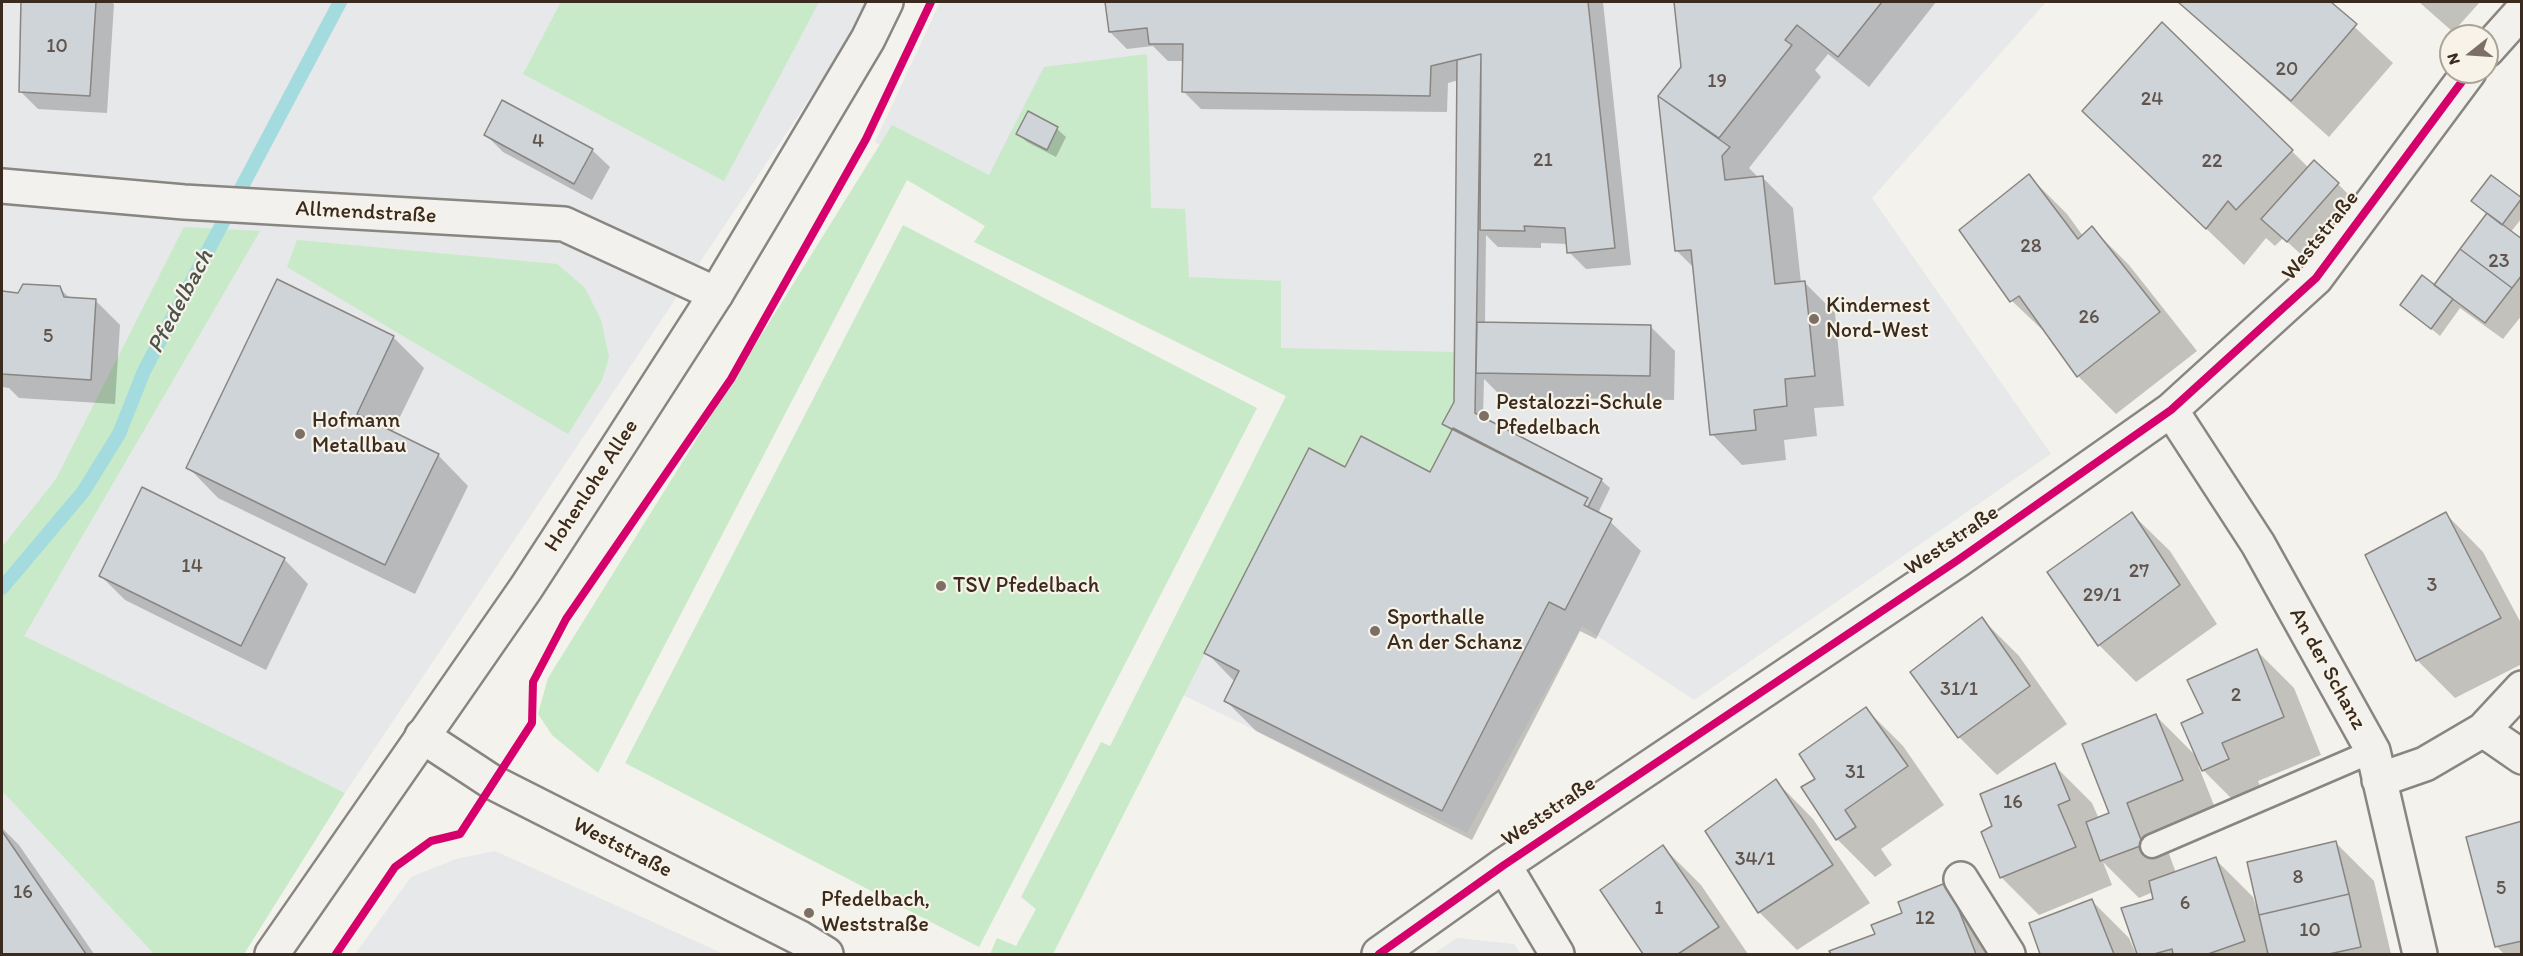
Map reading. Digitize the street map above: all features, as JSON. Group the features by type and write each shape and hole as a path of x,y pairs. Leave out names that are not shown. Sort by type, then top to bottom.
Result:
{"street":[{"name":"Hohenlohe Allee","path":"272,954 525,588 716,294 868,39 886,2"},
{"path":"2499,37 2522,11"},
{"name":"Weststraße","path":"1378,954 1504,865 1958,560 2171,410 2316,278 2460,84"},
{"name":"Allmendstraße","path":"2,186 184,202 564,224 716,294"},
{"name":"An der Schanz","path":"2171,410 2258,544 2376,766 2420,954"},
{"path":"2376,766 2425,764 2483,730 2522,688"},
{"path":"2483,730 2522,757"},
{"name":"Weststraße","path":"422,736 492,782 800,938 826,954"},
{"path":"1504,865 1557,954"},
{"path":"1961,879 2008,954"}],"lane":[{"path":"2152,846 2376,766"}],"shaded area":[{"path":"2,2 865,2 846,44 345,793 2,627"},
{"name":"Pestalozzi-Schule Pfedelbach","path":"940,2 2046,2 1872,198 2051,454 1694,700 1582,626 1467,833 1152,680 1298,391 875,142"},
{"path":"2,791 154,954 2,954"},
{"path":"495,851 724,954 355,954 411,877 456,859"},
{"path":"1457,938 1514,944 1521,954 1433,954"}],"green space":[{"path":"561,2 819,2 724,181 523,74"},
{"path":"1147,54 1151,208 1185,209 1189,277 1281,281 1281,348 1454,352 1454,402 1442,424 1453,428 1430,472 1361,436 1345,467 1309,448 1053,954 990,954 997,938 1016,946 1036,909 1021,897 1101,742 1110,746 1286,396 974,242 985,226 907,180 598,773 552,735 538,714 548,678 892,125 989,175 1044,67"},
{"name":"TSV Pfedelbach","path":"903,225 1257,408 979,947 625,763"},
{"path":"184,227 260,231 24,636 345,793 244,954 154,954 2,791 2,547 56,479"},
{"path":"297,240 557,264 585,288 601,320 609,357 602,380 568,434 287,267"}],"building":[{"path":"21,2 96,2 90,96 19,92"},
{"path":"1105,2 1588,2 1615,248 1567,253 1565,228 1524,226 1525,231 1480,230 1481,54 1431,66 1430,96 1182,92 1183,44 1149,44 1147,28 1109,32"},
{"path":"1674,2 1882,2 1838,57 1797,25 1785,40 1792,45 1719,138 1658,96 1681,67"},
{"path":"2178,2 2331,2 2357,24 2291,101"},
{"path":"2162,22 2293,150 2236,210 2228,201 2206,229 2082,111"},
{"path":"1481,54 1475,413 1602,479 1588,507 1584,505 1588,498 1442,424 1454,402 1457,60"},
{"path":"1658,96 1730,147 1722,156 1725,180 1763,176 1775,284 1805,281 1815,376 1785,379 1787,406 1754,410 1756,430 1710,435 1691,250 1675,251"},
{"path":"502,100 593,149 574,184 484,135"},
{"path":"1028,111 1058,127 1047,150 1016,134"},
{"path":"2314,160 2339,183 2287,242 2261,219"},
{"path":"2029,174 2078,239 2092,226 2160,312 2077,377 2019,296 2010,302 1959,230"},
{"path":"2491,175 2522,198 2502,225 2471,201"},
{"path":"2487,213 2522,239 2522,275 2512,288 2460,249"},
{"path":"2460,249 2512,288 2485,323 2434,285"},
{"path":"2422,275 2453,299 2431,329 2400,305"},
{"name":"Hofmann Metallbau","path":"277,279 394,336 357,414 439,454 385,565 186,468"},
{"path":"23,284 60,286 64,297 96,299 91,380 2,374 2,291 18,293"},
{"path":"1477,322 1651,325 1650,376 1476,373"},
{"name":"Sporthalle An der Schanz","path":"1453,428 1588,498 1584,505 1612,519 1565,610 1549,602 1442,811 1224,701 1239,671 1204,653 1309,448 1345,467 1361,436 1430,472"},
{"path":"142,487 285,558 241,646 99,576"},
{"path":"2132,512 2180,585 2098,646 2047,572"},
{"path":"2446,512 2501,618 2416,661 2365,555"},
{"path":"1982,617 2030,686 1958,738 1910,672"},
{"path":"2257,649 2284,717 2222,743 2229,759 2202,771 2181,723 2203,713 2187,680"},
{"path":"1866,707 1908,766 1845,810 1856,827 1836,840 1801,787 1815,779 1799,754"},
{"path":"2156,714 2183,780 2127,803 2143,845 2100,861 2086,822 2109,813 2082,744"},
{"path":"2055,763 2070,800 2058,805 2076,847 2000,878 1981,832 1992,826 1980,794"},
{"path":"1776,779 1833,865 1758,913 1705,831"},
{"path":"2522,821 2522,941 2495,947 2466,837"},
{"path":"2,831 86,954 2,954"},
{"path":"2336,841 2349,894 2259,915 2247,862"},
{"path":"1663,845 1719,927 1678,954 1643,954 1600,890"},
{"path":"2216,857 2245,941 2208,954 2173,954 2172,949 2154,954 2137,954 2121,908 2153,899 2149,881"},
{"path":"1948,882 1976,954 1831,954 1829,951 1875,934 1871,925 1902,913 1898,902"},
{"path":"2349,894 2361,947 2329,954 2268,954 2259,915"},
{"path":"2092,899 2114,954 2040,954 2029,923"}],"waterway":[{"name":"Pfedelbach","path":"2,588 83,492 119,434 144,371 340,2"}],"cycle path":[{"path":"336,954 395,867 431,841 460,834 532,723 533,682 566,619 731,379 866,139 931,2"},
{"path":"1379,954 1504,865 1958,560 2171,410 2316,278 2460,84"}],"place":[{"name":"Kindernest Nord-West","path":"1814,319"},
{"name":"Pestalozzi-Schule Pfedelbach","path":"1484,416"},
{"name":"Hofmann Metallbau","path":"300,434"},
{"name":"TSV Pfedelbach","path":"941,586"},
{"name":"Sporthalle An der Schanz","path":"1375,631"},
{"name":"Pfedelbach, Weststraße","path":"809,913"}]}
